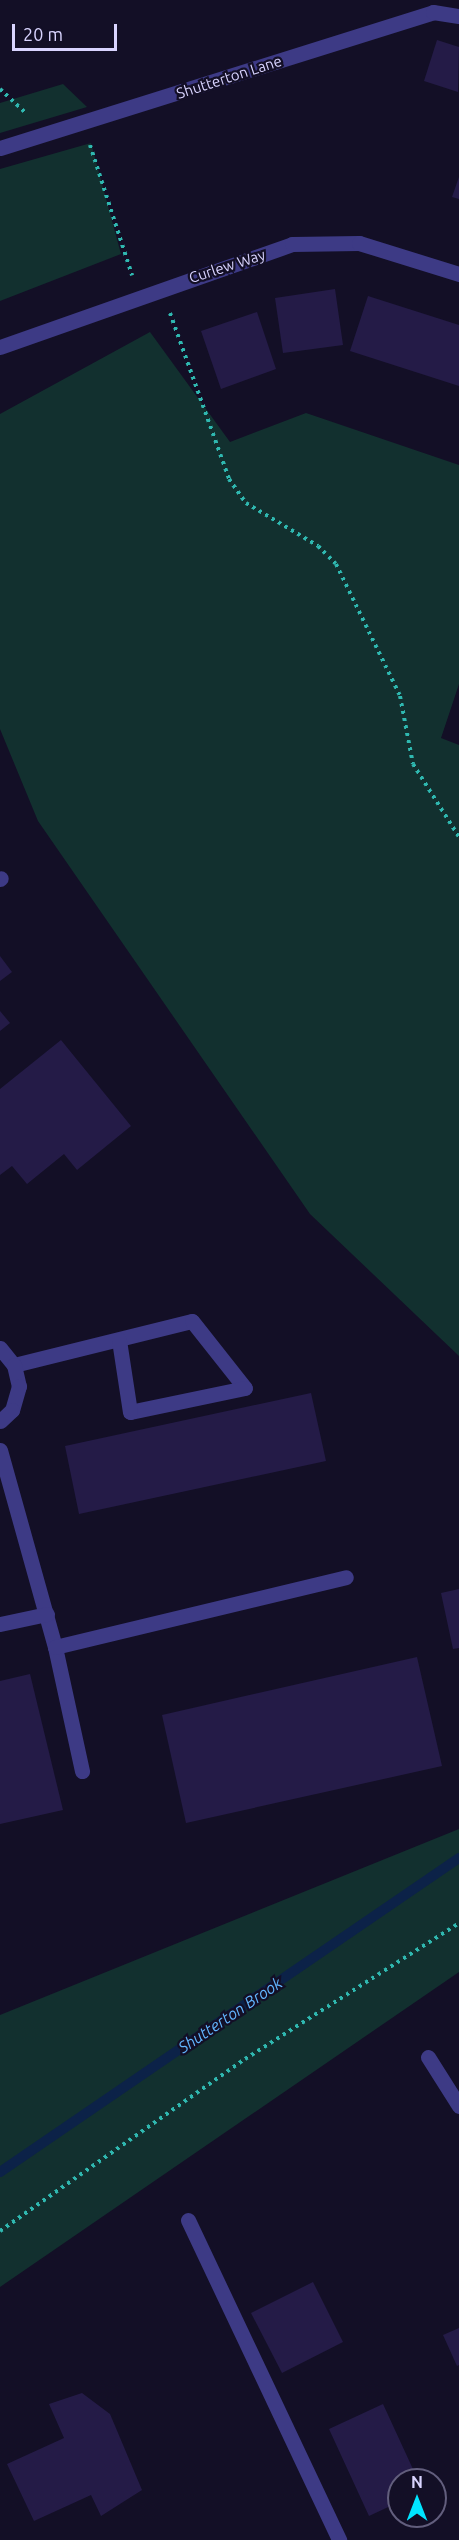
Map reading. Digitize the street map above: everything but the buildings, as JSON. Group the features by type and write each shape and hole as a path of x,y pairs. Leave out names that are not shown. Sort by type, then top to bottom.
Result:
{"street":[{"name":"Shutterton Lane","path":"0,148 433,12 459,16"},
{"name":"Curlew Way","path":"0,347 161,288 292,244 328,240 359,243 459,274"},
{"path":"14,1365 192,1321 245,1388 130,1412 119,1340"},
{"path":"0,1348 14,1365 19,1386 12,1410 0,1421"},
{"path":"0,1450 56,1647 82,1771"},
{"path":"56,1647 346,1577"},
{"path":"0,1624 47,1614"},
{"path":"428,2057 459,2106"},
{"path":"188,2220 339,2540"}],"path":[{"path":"0,89 29,117"},
{"path":"83,123 139,297"},
{"path":"161,288 229,479 246,503 318,546 336,564 400,696 413,764 459,837"},
{"path":"0,2231 245,2059 459,1923"}],"green space":[{"path":"63,84 87,107 0,133 0,103"},
{"path":"91,143 121,254 0,301 0,169"},
{"path":"150,332 230,442 306,413 459,465 459,684 441,738 459,745 459,1356 310,1214 38,821 0,729 0,414"},
{"path":"459,1829 459,1972 0,2287 0,2015"}],"waterway":[{"name":"Shutterton Brook","path":"0,2172 459,1858"}]}
